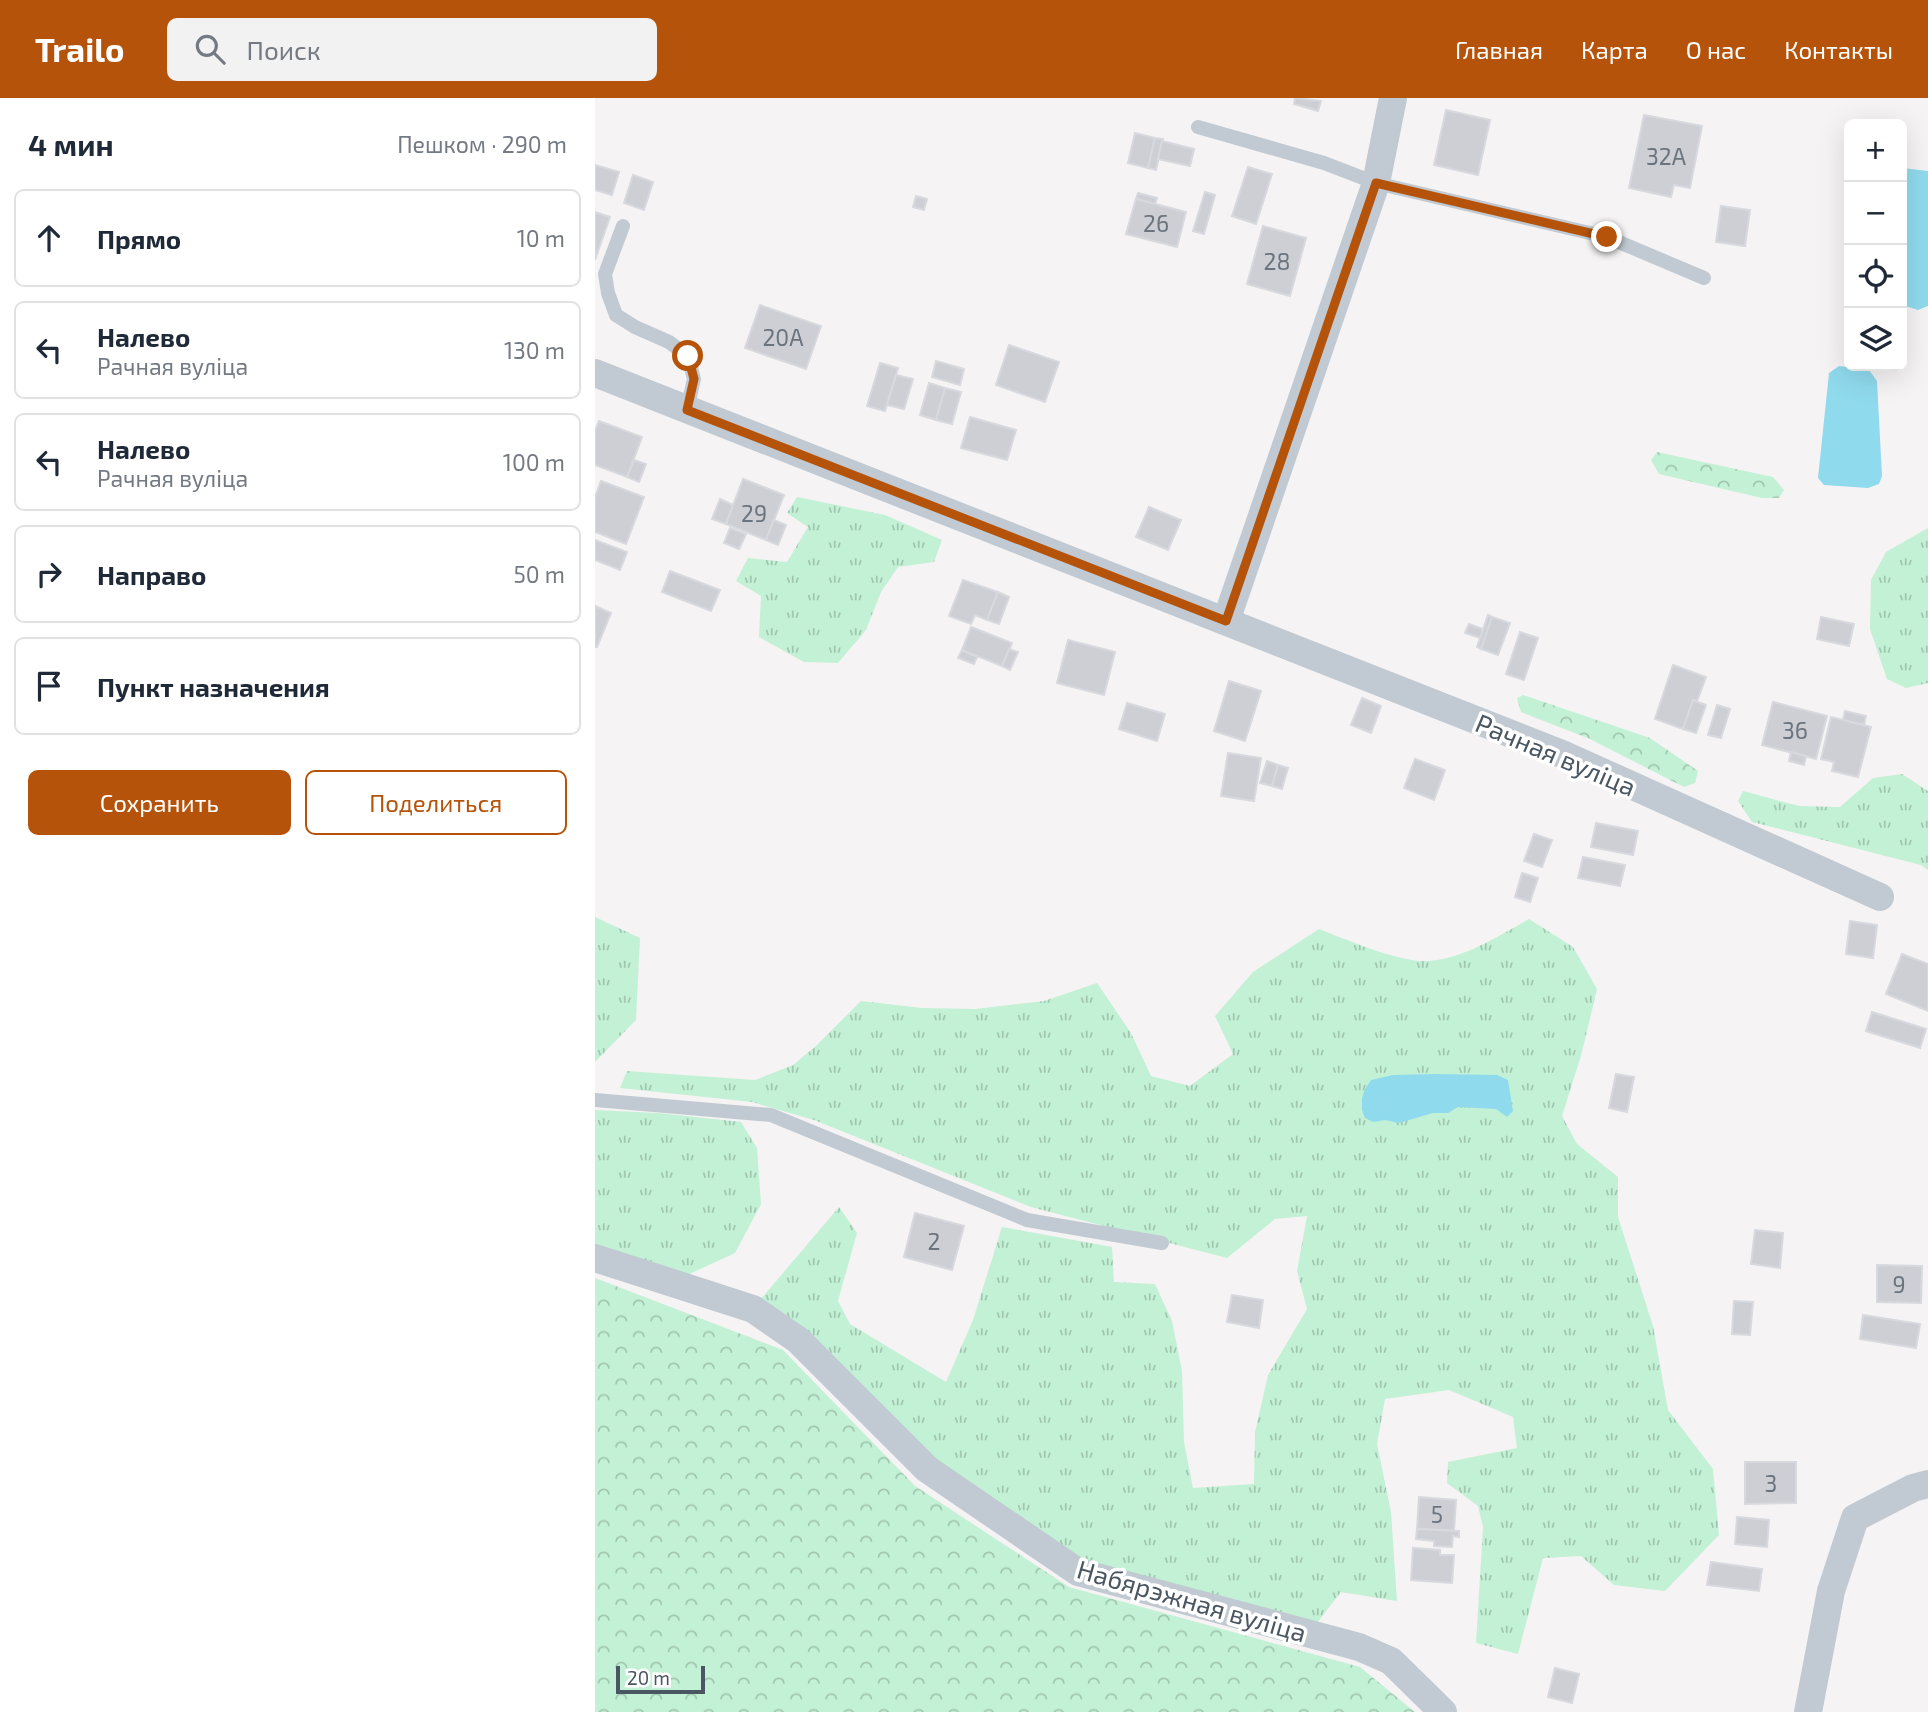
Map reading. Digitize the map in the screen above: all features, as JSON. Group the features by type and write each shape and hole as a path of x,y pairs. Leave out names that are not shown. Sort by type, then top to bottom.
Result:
{"street":[{"path":"1226,621 1376,183 1394,98"},
{"name":"Рачная вуліца","path":"595,373 1562,754 1880,897"},
{"name":"Набярэжная вуліца","path":"595,1258 753,1309 798,1339 927,1469 1078,1572 1359,1647 1391,1661 1443,1712"},
{"path":"1808,1712 1831,1591 1854,1518 1913,1488 1928,1484"}],"lane":[{"path":"1198,127 1324,163 1376,183 1607,237 1704,278"},
{"path":"623,226 605,274 608,293 616,315 669,342 688,356 694,379 687,410"},
{"path":"595,1100 771,1115 1027,1220 1162,1243"}],"green space":[{"path":"1657,452 1773,477 1784,490 1779,498 1762,498 1659,474 1651,460"},
{"path":"797,497 885,515 942,540 934,562 898,567 881,592 866,630 838,663 804,662 759,637 761,596 736,581 748,558 787,562 808,527 787,513"},
{"path":"1928,528 1928,683 1906,688 1887,679 1870,629 1871,580 1886,552"},
{"path":"1523,695 1650,738 1698,771 1695,783 1684,787 1590,739 1521,712 1517,698"},
{"path":"1902,774 1928,791 1928,870 1921,865 1752,822 1738,801 1743,791 1799,806 1840,807 1873,778"},
{"path":"595,917 640,938 636,1020 595,1062"},
{"path":"1529,919 1573,947 1597,989 1581,1056 1562,1116 1577,1144 1618,1177 1618,1217 1653,1326 1668,1410 1713,1469 1719,1535 1665,1591 1614,1585 1581,1556 1543,1558 1518,1654 1476,1643 1483,1527 1478,1506 1447,1483 1448,1462 1517,1448 1513,1417 1449,1390 1385,1399 1377,1444 1391,1512 1397,1601 1341,1592 1317,1623 1085,1562 937,1462 760,1300 839,1207 857,1233 838,1301 850,1324 946,1382 973,1320 1002,1227 1112,1247 1114,1282 1155,1284 1172,1321 1182,1371 1184,1442 1193,1488 1254,1484 1255,1432 1268,1375 1307,1309 1297,1271 1307,1216 1275,1219 1227,1258 1031,1207 814,1120 752,1102 620,1088 627,1071 755,1080 793,1065 861,1001 922,1008 975,1009 1044,1001 1097,983 1131,1033 1151,1076 1190,1086 1233,1054 1215,1016 1253,972 1319,929 1389,955 1429,961 1468,951"},
{"path":"595,1110 658,1113 741,1122 757,1148 761,1204 735,1253 685,1276 595,1248"},
{"path":"595,1278 783,1350 915,1486 1069,1587 1360,1667 1415,1712 595,1712"}],"water":[{"path":"1907,169 1928,171 1928,306 1918,310 1907,307"},
{"path":"1839,366 1844,367 1844,371 1870,371 1877,381 1882,476 1879,484 1868,488 1824,485 1818,478 1829,373"},
{"path":"1393,1075 1497,1075 1508,1080 1513,1111 1507,1117 1496,1109 1458,1107 1448,1113 1433,1113 1399,1123 1385,1120 1373,1122 1365,1118 1362,1098 1371,1080"}],"building":[{"path":"1295,98 1321,101 1318,111 1294,104"},
{"path":"1446,110 1490,120 1478,175 1434,165"},
{"path":"1644,115 1702,126 1690,188 1674,185 1671,197 1629,188"},
{"path":"1135,133 1155,138 1148,168 1128,163"},
{"path":"1155,138 1163,139 1156,170 1148,168"},
{"path":"1162,141 1194,149 1190,166 1158,159"},
{"path":"595,165 619,172 612,195 595,190"},
{"path":"1248,167 1272,174 1256,224 1232,216"},
{"path":"633,175 653,182 644,210 624,203"},
{"path":"1205,192 1215,195 1204,234 1193,231"},
{"path":"1138,193 1157,198 1155,204 1136,199"},
{"path":"916,196 927,199 924,210 913,207"},
{"path":"1136,199 1186,212 1177,247 1126,234"},
{"path":"1721,206 1750,210 1745,246 1716,242"},
{"path":"595,212 610,217 595,260"},
{"path":"1263,226 1306,238 1290,296 1247,284"},
{"path":"760,305 821,326 806,369 745,348"},
{"path":"1009,345 1059,362 1045,402 996,385"},
{"path":"936,361 964,369 960,385 932,377"},
{"path":"880,363 898,368 885,411 867,406"},
{"path":"896,375 913,379 904,409 887,405"},
{"path":"929,383 945,388 936,420 920,415"},
{"path":"945,388 961,392 952,424 936,420"},
{"path":"970,417 1016,430 1007,460 961,448"},
{"path":"599,421 642,437 627,477 595,465 595,431"},
{"path":"634,460 646,464 639,482 627,477"},
{"path":"743,479 784,495 766,540 726,524"},
{"path":"601,481 644,497 626,544 595,532 595,497"},
{"path":"720,499 733,505 726,524 712,519"},
{"path":"1149,507 1181,520 1168,550 1136,537"},
{"path":"774,520 786,525 778,545 766,540"},
{"path":"730,528 746,534 739,549 724,543"},
{"path":"595,540 627,552 620,570 595,560"},
{"path":"670,571 720,590 711,611 662,592"},
{"path":"963,580 998,592 987,620 975,615 971,624 949,616"},
{"path":"998,592 1009,597 999,624 987,620"},
{"path":"595,606 611,613 597,647 595,647"},
{"path":"1488,615 1492,617 1481,649 1477,647"},
{"path":"1492,617 1510,623 1498,655 1481,649"},
{"path":"1821,617 1854,624 1849,646 1817,639"},
{"path":"1469,624 1483,629 1480,638 1465,633"},
{"path":"971,627 1012,643 1002,666 962,650"},
{"path":"1520,632 1538,638 1524,680 1506,674"},
{"path":"1068,640 1115,652 1104,695 1057,683"},
{"path":"1009,649 1018,652 1010,670 1002,666"},
{"path":"962,650 977,657 974,664 958,658"},
{"path":"1673,665 1706,677 1697,701 1693,700 1683,729 1655,719"},
{"path":"1229,681 1261,691 1245,741 1214,731"},
{"path":"1362,698 1381,706 1371,733 1351,725"},
{"path":"1693,700 1706,705 1696,733 1683,729"},
{"path":"1773,702 1827,716 1816,759 1762,745"},
{"path":"1127,703 1165,714 1157,741 1119,729"},
{"path":"1717,705 1730,709 1721,738 1708,735"},
{"path":"1845,711 1866,716 1864,725 1843,720"},
{"path":"1831,717 1871,727 1858,777 1832,771 1834,762 1821,759"},
{"path":"1791,752 1806,756 1804,765 1789,761"},
{"path":"1228,753 1261,758 1254,801 1221,796"},
{"path":"1415,759 1445,770 1434,800 1404,788"},
{"path":"1267,761 1278,765 1272,786 1260,783"},
{"path":"1278,765 1288,768 1282,789 1272,786"},
{"path":"1596,823 1638,831 1633,855 1591,847"},
{"path":"1534,834 1552,840 1542,867 1524,861"},
{"path":"1583,857 1625,865 1620,886 1578,878"},
{"path":"1522,873 1538,878 1530,902 1515,897"},
{"path":"1850,921 1877,925 1873,958 1846,954"},
{"path":"1902,954 1928,964 1928,1011 1886,994"},
{"path":"1872,1012 1926,1029 1920,1048 1866,1031"},
{"path":"1616,1074 1634,1077 1627,1112 1609,1108"},
{"path":"915,1213 964,1226 952,1270 904,1257"},
{"path":"1755,1230 1783,1233 1780,1268 1751,1264"},
{"path":"1877,1265 1922,1266 1921,1303 1877,1302"},
{"path":"1232,1295 1263,1300 1259,1328 1227,1322"},
{"path":"1734,1301 1753,1302 1750,1335 1732,1334"},
{"path":"1863,1315 1920,1324 1916,1348 1860,1339"},
{"path":"1745,1462 1796,1462 1796,1503 1745,1504"},
{"path":"1419,1497 1456,1500 1454,1531 1417,1529"},
{"path":"1737,1517 1769,1520 1767,1547 1735,1544"},
{"path":"1417,1529 1459,1531 1459,1537 1453,1536 1452,1547 1434,1546 1434,1541 1416,1539"},
{"path":"1413,1548 1440,1550 1440,1555 1454,1555 1452,1583 1411,1580"},
{"path":"1711,1562 1762,1569 1759,1591 1707,1585"},
{"path":"1555,1668 1579,1674 1572,1703 1548,1697"}],"route":[{"path":"688,356 694,379 687,410 1226,621 1376,183 1607,237"}]}
